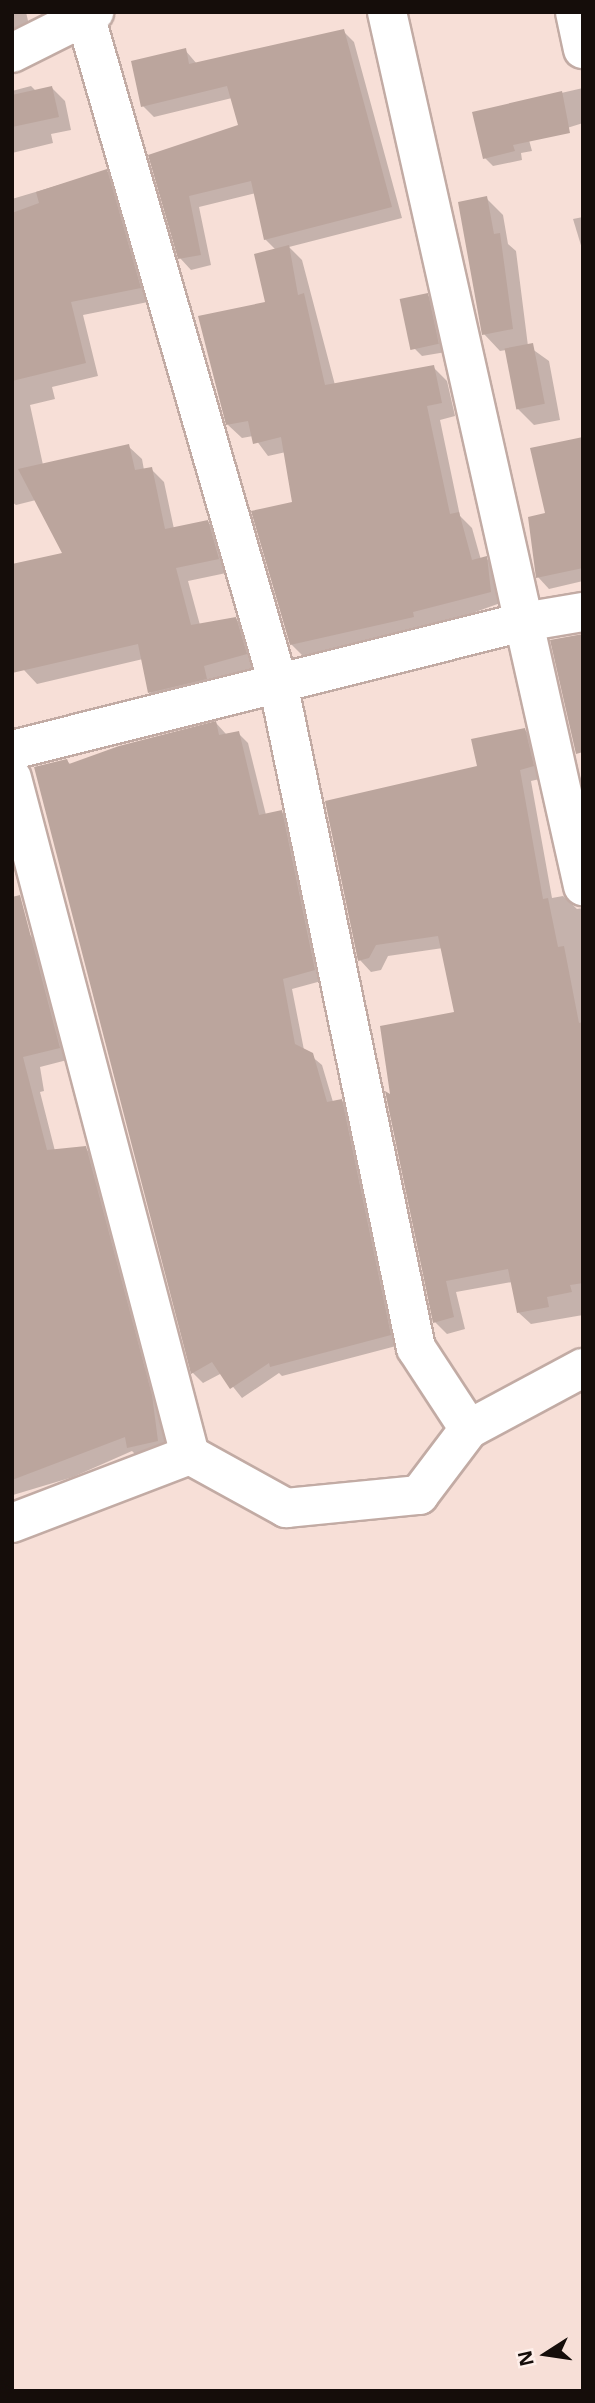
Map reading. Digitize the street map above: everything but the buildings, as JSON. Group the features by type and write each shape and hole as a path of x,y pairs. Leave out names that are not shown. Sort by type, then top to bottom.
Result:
{"street":[{"path":"387,12 583,886"},
{"path":"575,12 583,49"},
{"path":"12,53 88,14 278,683 416,1348 469,1429"},
{"path":"12,750 523,622 583,612"},
{"path":"12,778 190,1455 286,1507 419,1495 469,1429 583,1368"},
{"path":"12,1523 190,1455"}]}
